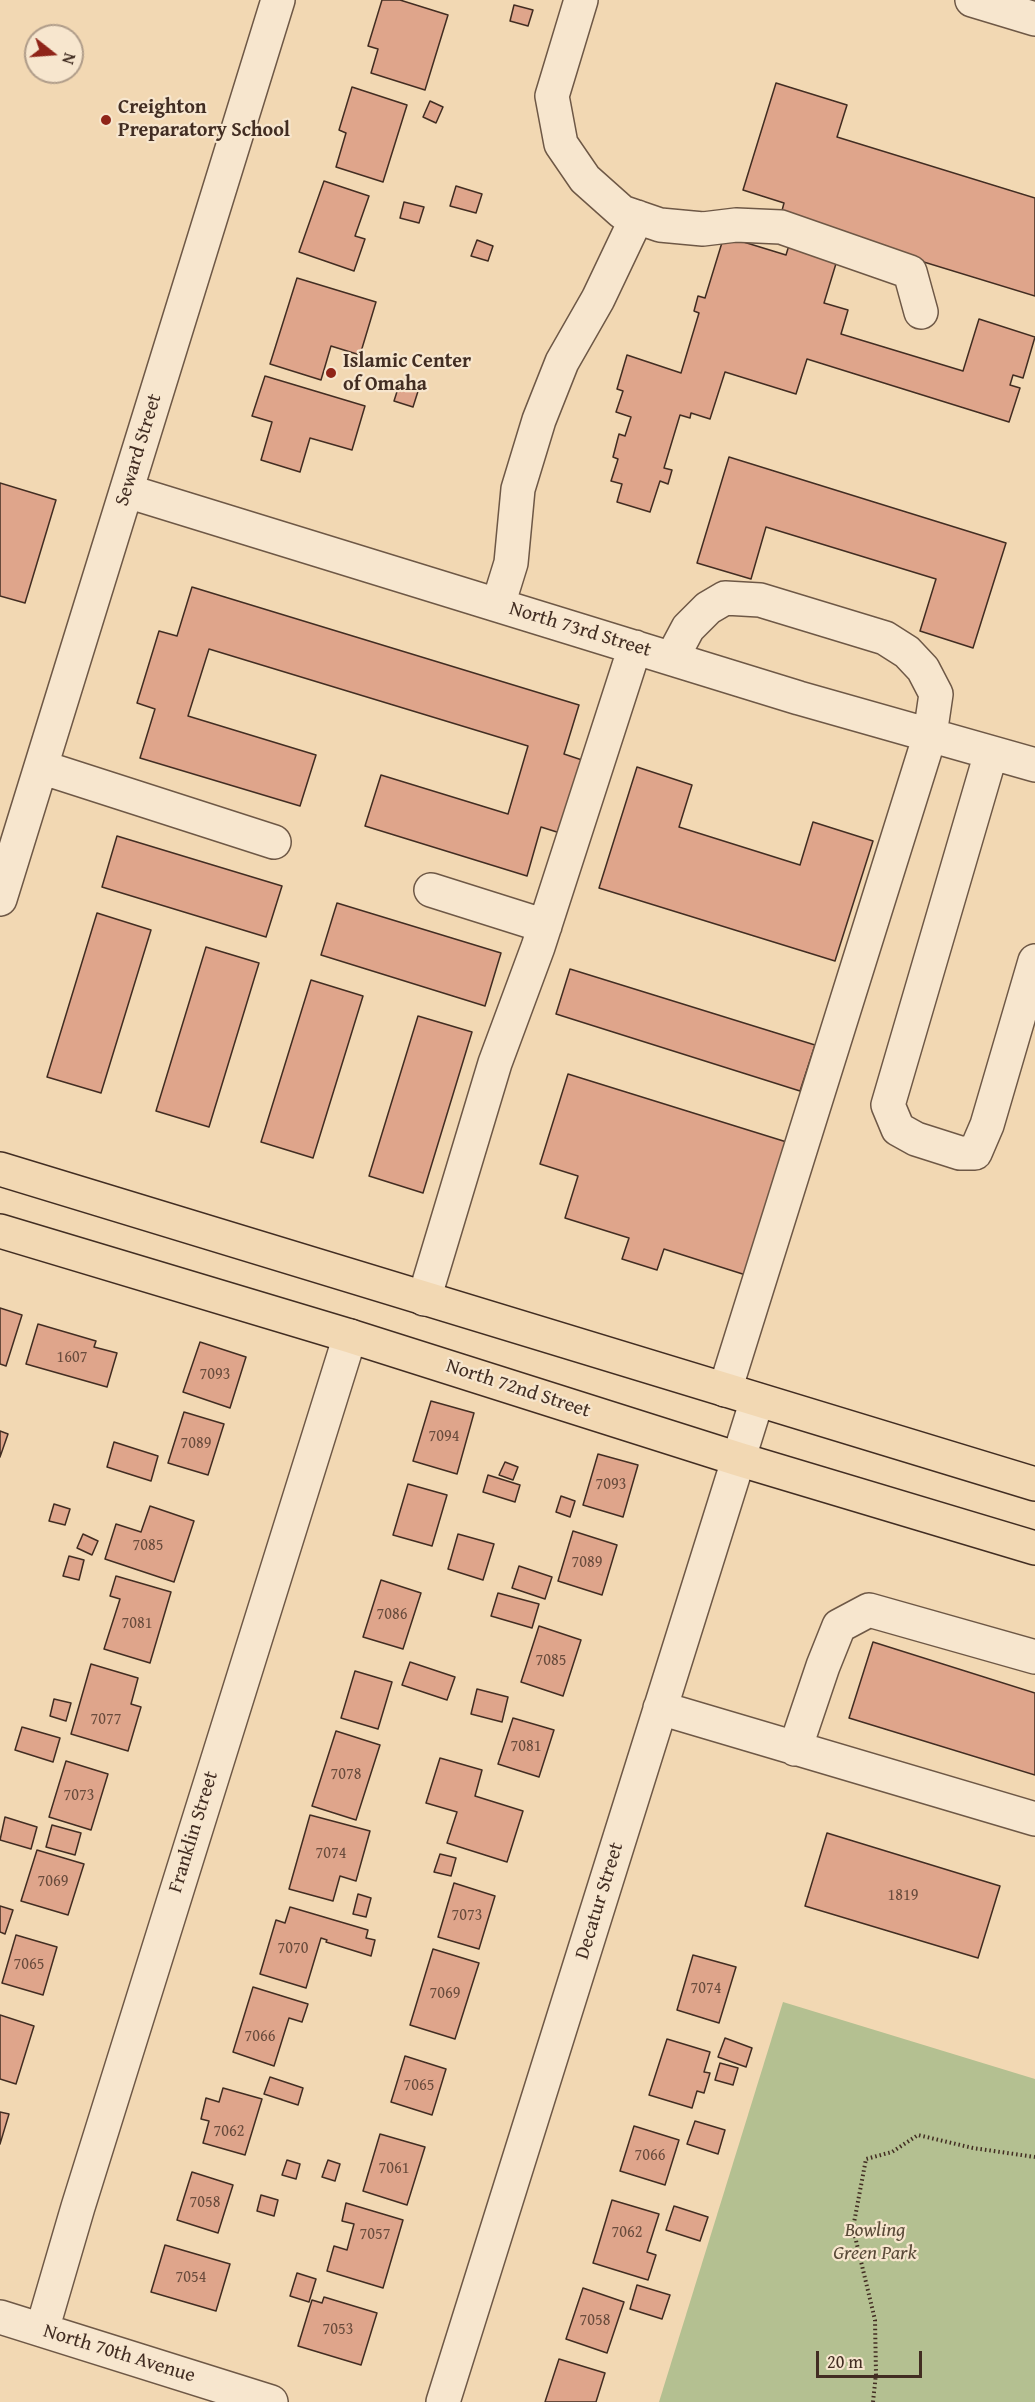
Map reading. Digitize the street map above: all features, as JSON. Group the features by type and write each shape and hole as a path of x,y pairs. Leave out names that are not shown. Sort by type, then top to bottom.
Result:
{"main road":[{"path":"0,1169 1035,1484"},
{"name":"North 72nd Street","path":"0,1231 350,1336 738,1459 1035,1548"}],"street":[{"name":"Seward Street","path":"0,899 278,0"},
{"path":"581,0 552,96 561,144 585,179 622,212 660,225 703,229 736,225 781,227 910,272 921,312"},
{"path":"972,0 1035,20"},
{"path":"498,605 511,563 518,489 539,420 561,362 598,299 637,217"},
{"name":"North 73rd Street","path":"127,491 635,647 1035,765"},
{"path":"672,658 688,628 708,608 725,598 760,600 885,638 907,652 923,669 936,694 930,735 725,1390"},
{"path":"424,1299 495,1064 545,926 635,647"},
{"path":"991,753 888,1105 898,1129 916,1139 960,1153 975,1153 987,1125 1035,961"},
{"path":"41,767 274,842"},
{"path":"431,890 545,926"},
{"name":"Franklin Street","path":"42,2330 88,2173 350,1336"},
{"name":"Decatur Street","path":"443,2402 757,1400"},
{"path":"795,1749 822,1666 839,1626 869,1610 1035,1657"},
{"path":"660,1708 1035,1820"},
{"name":"North 70th Avenue","path":"0,2317 271,2402"}],"path":[{"path":"873,2402 876,2374 875,2320 853,2228 866,2159 892,2152 918,2135 973,2148 1035,2157"}],"green space":[{"name":"Bowling Green Park","path":"783,2002 1035,2079 1035,2402 659,2402"}],"building":[{"path":"382,0 400,0 448,15 425,90 371,73 378,49 368,46"},
{"path":"514,5 533,10 528,26 510,21"},
{"path":"776,83 847,105 837,137 1035,198 1035,296 780,218 784,203 743,190"},
{"path":"352,87 407,105 383,182 336,167 346,133 339,130"},
{"path":"430,101 443,107 436,123 423,117"},
{"path":"324,181 369,196 355,236 365,239 354,271 299,252"},
{"path":"456,186 482,194 476,213 450,206"},
{"path":"404,202 424,207 419,223 400,218"},
{"path":"724,236 786,255 790,242 838,257 824,303 848,310 841,334 963,371 979,319 1035,337 1023,378 1013,375 1010,385 1020,388 1009,422 807,359 796,394 725,372 710,419 691,413 690,418 680,415 664,468 672,470 668,484 660,481 650,512 617,502 622,484 611,481 618,459 613,457 619,434 625,436 631,417 616,412 623,391 617,389 627,355 681,373 699,313 694,311 698,296 705,298"},
{"path":"477,240 493,246 488,261 471,256"},
{"path":"297,278 376,302 360,355 331,346 321,380 270,364"},
{"path":"265,376 365,406 352,450 310,438 300,472 261,460 272,422 252,416"},
{"path":"401,379 420,385 413,407 394,401"},
{"path":"729,457 1006,543 973,648 920,631 936,579 766,527 751,579 697,563"},
{"path":"0,483 56,500 25,603 0,596"},
{"path":"192,587 579,705 564,754 582,760 560,833 541,827 527,876 365,826 381,775 508,814 528,746 209,649 188,716 316,755 300,806 140,758 155,709 137,703 159,631 177,636"},
{"path":"637,767 692,785 679,827 800,865 813,822 873,841 835,961 599,888"},
{"path":"117,836 282,886 266,937 102,887"},
{"path":"337,903 501,953 485,1006 321,955"},
{"path":"97,913 151,930 101,1093 47,1077"},
{"path":"206,947 259,963 209,1127 156,1111"},
{"path":"570,969 815,1045 800,1091 556,1014"},
{"path":"311,980 363,996 313,1158 261,1142"},
{"path":"418,1016 472,1032 423,1193 369,1176"},
{"path":"568,1074 793,1144 752,1277 664,1249 657,1270 622,1259 629,1238 565,1218 578,1176 540,1164"},
{"path":"0,1308 22,1315 6,1366 0,1364"},
{"path":"38,1324 96,1341 94,1347 117,1353 107,1387 26,1364"},
{"path":"200,1342 246,1357 230,1408 183,1392"},
{"path":"431,1401 474,1413 457,1474 413,1461"},
{"path":"184,1412 224,1424 208,1475 168,1463"},
{"path":"0,1431 8,1434 0,1457"},
{"path":"114,1442 158,1456 151,1481 107,1467"},
{"path":"598,1454 638,1465 623,1517 583,1505"},
{"path":"505,1462 518,1467 513,1480 499,1475"},
{"path":"488,1475 520,1485 515,1502 483,1492"},
{"path":"408,1484 447,1495 432,1546 393,1535"},
{"path":"561,1496 575,1501 570,1517 556,1512"},
{"path":"54,1504 70,1509 65,1525 49,1521"},
{"path":"150,1506 194,1521 174,1582 105,1559 116,1524 141,1532"},
{"path":"573,1531 617,1545 602,1595 558,1581"},
{"path":"83,1534 98,1541 92,1555 77,1548"},
{"path":"458,1534 494,1544 483,1580 448,1569"},
{"path":"69,1556 84,1560 79,1580 63,1576"},
{"path":"519,1566 552,1577 545,1599 512,1588"},
{"path":"116,1576 171,1592 150,1663 104,1649 120,1599 110,1596"},
{"path":"381,1580 421,1593 403,1649 363,1637"},
{"path":"498,1593 539,1604 532,1628 491,1616"},
{"path":"539,1626 581,1640 563,1696 521,1682"},
{"path":"873,1642 1035,1693 1035,1775 849,1718"},
{"path":"410,1662 455,1677 447,1700 402,1685"},
{"path":"91,1664 138,1678 131,1704 141,1707 128,1751 71,1734"},
{"path":"355,1671 392,1682 378,1729 341,1718"},
{"path":"477,1689 508,1697 502,1722 471,1714"},
{"path":"54,1699 71,1703 66,1721 50,1716"},
{"path":"513,1718 554,1730 539,1777 498,1764"},
{"path":"22,1727 60,1738 53,1762 15,1750"},
{"path":"336,1731 380,1745 356,1820 312,1806"},
{"path":"440,1758 482,1770 475,1796 523,1811 507,1862 447,1843 457,1812 426,1803"},
{"path":"66,1761 108,1774 91,1830 49,1817"},
{"path":"310,1815 370,1831 356,1881 340,1876 333,1901 289,1889"},
{"path":"5,1817 37,1827 31,1849 0,1840"},
{"path":"52,1825 81,1833 75,1855 46,1847"},
{"path":"827,1833 1000,1886 978,1958 805,1906"},
{"path":"37,1850 84,1864 68,1915 21,1901"},
{"path":"440,1854 456,1858 451,1876 434,1872"},
{"path":"454,1883 495,1896 479,1949 438,1937"},
{"path":"358,1894 371,1898 366,1917 353,1914"},
{"path":"0,1906 13,1910 5,1934 0,1932"},
{"path":"290,1907 368,1930 366,1938 375,1940 371,1956 326,1942 327,1940 321,1938 306,1988 260,1974 276,1920 285,1923"},
{"path":"16,1935 57,1947 43,1995 2,1983"},
{"path":"433,1949 479,1963 455,2039 410,2025"},
{"path":"693,1955 736,1967 719,2023 677,2010"},
{"path":"253,1987 308,2004 302,2022 289,2018 274,2066 233,2052"},
{"path":"0,2015 34,2026 16,2084 0,2079"},
{"path":"725,2038 752,2048 746,2067 718,2057"},
{"path":"667,2039 710,2052 704,2072 710,2073 704,2093 697,2091 692,2108 649,2095"},
{"path":"405,2056 446,2069 432,2115 391,2102"},
{"path":"720,2063 738,2068 733,2085 715,2080"},
{"path":"270,2077 303,2088 298,2105 264,2094"},
{"path":"223,2088 262,2099 245,2155 203,2143 209,2121 201,2119 206,2098 219,2102"},
{"path":"0,2112 9,2114 0,2144"},
{"path":"695,2121 725,2130 718,2154 687,2144"},
{"path":"634,2126 679,2140 665,2185 620,2171"},
{"path":"380,2134 425,2147 407,2205 363,2191"},
{"path":"287,2160 300,2164 296,2179 282,2175"},
{"path":"328,2160 340,2164 335,2181 322,2177"},
{"path":"192,2172 233,2185 218,2233 177,2220"},
{"path":"261,2195 278,2200 274,2216 257,2211"},
{"path":"612,2200 659,2214 647,2252 656,2255 648,2280 593,2263"},
{"path":"346,2203 403,2220 383,2288 327,2271 334,2246 347,2250 354,2224 342,2221"},
{"path":"674,2206 708,2217 700,2241 666,2230"},
{"path":"165,2245 230,2264 216,2311 151,2292"},
{"path":"297,2273 316,2279 309,2302 290,2296"},
{"path":"637,2285 670,2295 662,2319 630,2309"},
{"path":"583,2288 624,2302 607,2353 566,2339"},
{"path":"324,2297 377,2313 361,2365 298,2346 312,2300 322,2303"},
{"path":"559,2359 605,2373 596,2402 545,2402"}],"place":[{"name":"Creighton Preparatory School","path":"106,120"},
{"name":"Islamic Center of Omaha","path":"331,373"}]}
